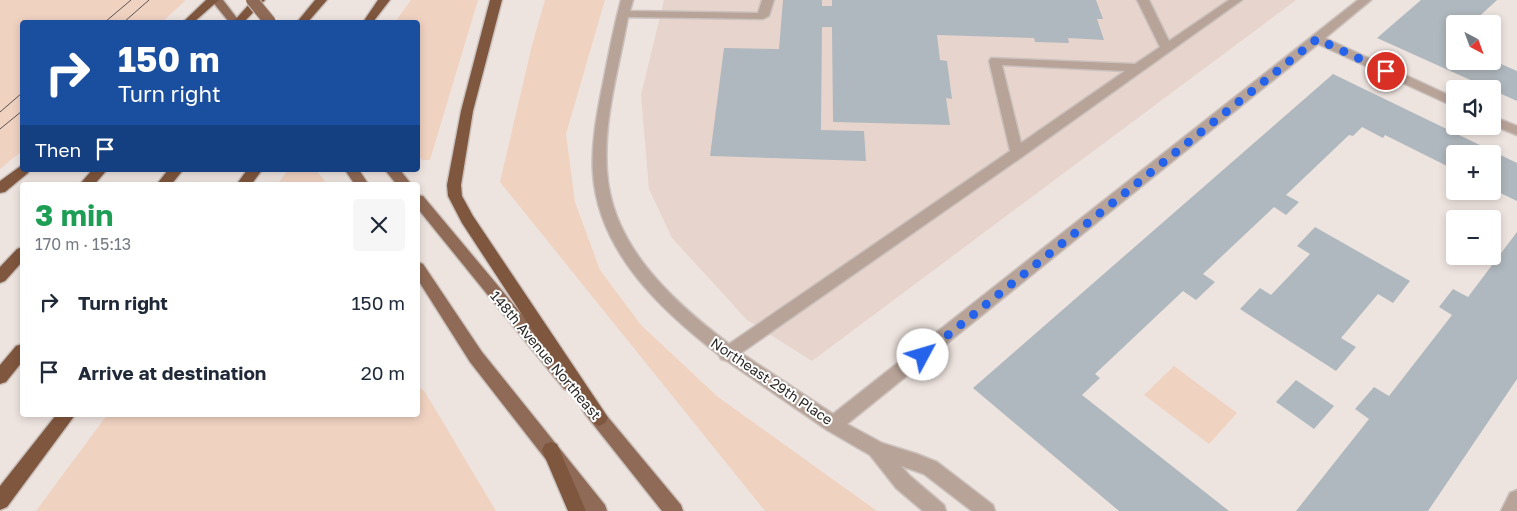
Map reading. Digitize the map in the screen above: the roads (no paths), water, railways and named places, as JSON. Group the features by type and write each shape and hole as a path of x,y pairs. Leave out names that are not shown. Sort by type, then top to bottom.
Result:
{"highway":[{"path":"190,20 213,0"},
{"path":"238,20 258,0"},
{"path":"304,20 321,0"},
{"path":"369,20 384,0"},
{"path":"496,0 467,111 454,185 455,196 466,219 599,418"},
{"path":"0,188 20,172"},
{"path":"89,182 98,172"},
{"path":"166,182 174,172"},
{"path":"245,182 253,172"},
{"path":"0,277 20,255"},
{"path":"0,377 20,353"},
{"path":"0,501 64,417"},
{"path":"551,450 576,511"}],"main road":[{"path":"217,0 234,20"},
{"path":"252,0 268,20"},
{"path":"394,172 402,182"},
{"name":"148th Avenue Northeast","path":"420,202 674,511"},
{"path":"420,271 476,357 598,511"}],"street":[{"name":"Northeast 29th Place","path":"627,0 600,141 600,176 608,214 632,264 680,315 727,354 833,424 877,450 924,464 986,511"},
{"path":"623,14 763,16 768,0"},
{"path":"1144,0 1167,49"},
{"path":"727,354 1236,0"},
{"path":"833,424 862,404 1365,0"},
{"path":"1317,39 1446,99"},
{"path":"1017,154 995,61 1138,68"},
{"path":"1501,124 1517,131"},
{"name":"Northeast 29th Place","path":"877,450 902,482 937,511"},
{"path":"1510,511 1517,499"}],"tram line":[{"path":"107,20 131,0"},
{"path":"126,20 149,0"},
{"path":"0,112 20,95"},
{"path":"0,129 20,113"}]}
